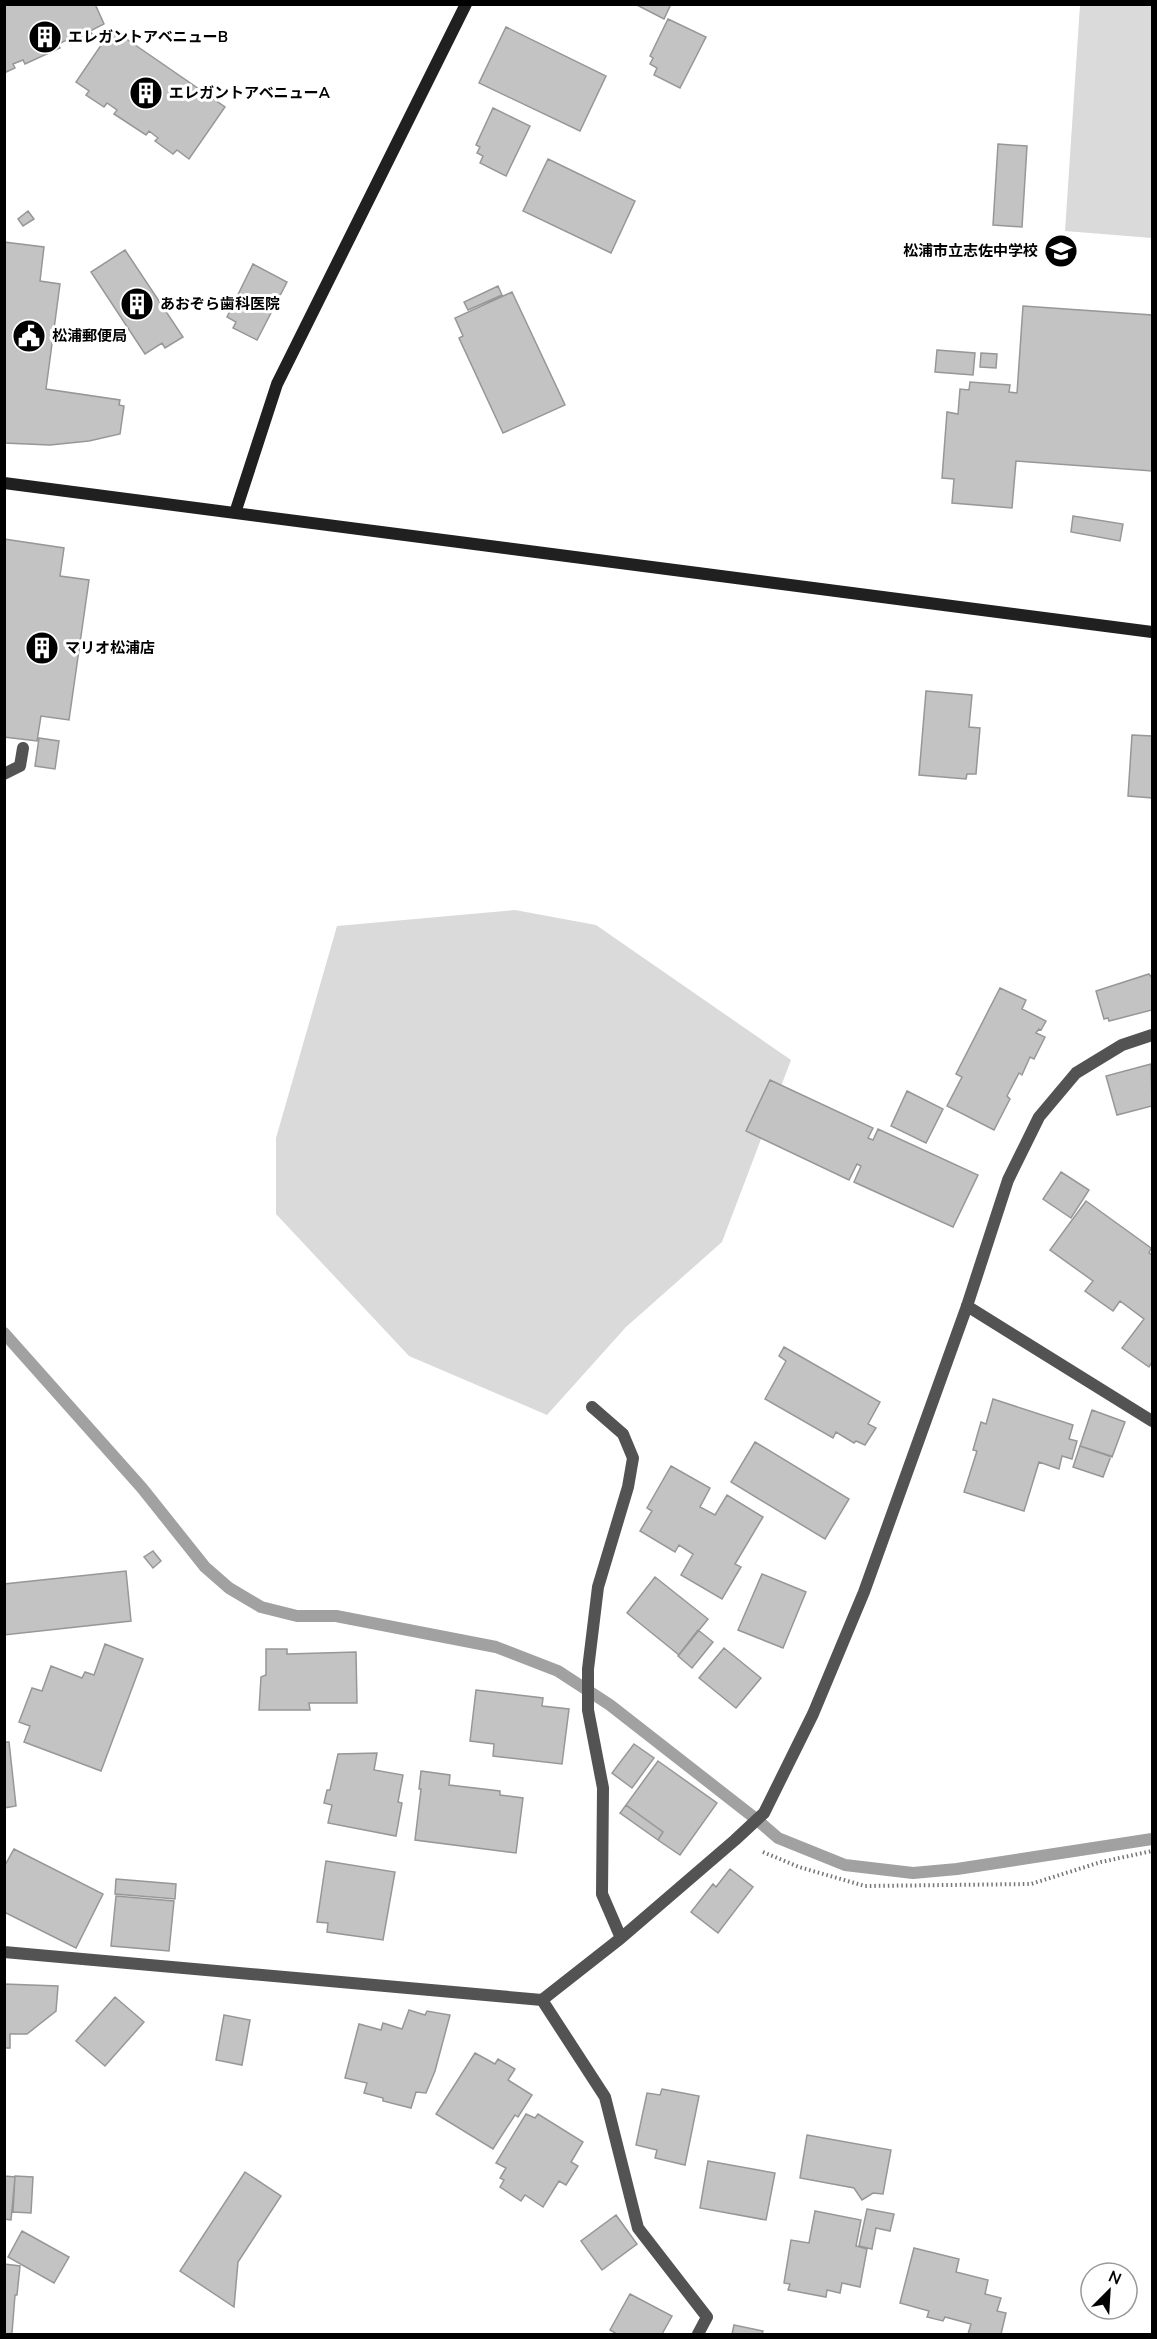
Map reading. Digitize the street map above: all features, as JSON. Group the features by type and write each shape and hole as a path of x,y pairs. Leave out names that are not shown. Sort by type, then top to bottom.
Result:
{"street":[{"path":"235,513 277,384 466,4"},
{"path":"4,483 1152,632"},
{"path":"4,774 21,766 23,748"},
{"path":"4,1952 542,2000 621,1938 764,1813 813,1714 864,1592 966,1306 1008,1180 1039,1117 1076,1073 1122,1045 1152,1035"},
{"path":"966,1306 1152,1421"},
{"path":"592,1407 623,1434 633,1458 628,1487 598,1587 588,1670 588,1710 603,1788 602,1894 621,1938"},
{"path":"542,2000 605,2097 638,2228 706,2318 698,2334"}],"path":[{"path":"735,1840 799,1867 865,1886 1031,1884 1101,1862 1152,1851"}],"shaded area":[{"path":"1080,5 1152,5 1152,238 1065,231"},
{"path":"515,910 596,925 791,1060 722,1242 626,1327 547,1415 409,1356 276,1214 276,1138 337,926"}],"building":[{"name":"エレガントアベニューB","path":"4,4 95,4 104,24 90,31 92,34 71,44 69,39 58,44 60,48 25,64 23,60 13,64 15,68 4,73"},
{"path":"635,4 671,4 664,19"},
{"path":"668,19 706,37 680,88 654,75 657,68 650,64 653,58 650,56"},
{"path":"506,27 606,76 580,131 479,83"},
{"name":"エレガントアベニューA","path":"112,29 225,107 189,159 177,150 173,154 155,141 158,138 149,131 146,135 114,114 117,110 107,103 104,107 86,95 89,91 76,82"},
{"path":"493,108 530,126 506,176 480,163 483,156 477,153 480,147 476,145"},
{"path":"998,144 1027,146 1022,227 993,225"},
{"path":"548,159 635,201 611,253 523,211"},
{"path":"28,211 34,219 23,226 18,219"},
{"name":"松浦郵便局","path":"4,242 44,247 40,281 60,284 46,389 120,400 119,405 124,406 120,434 89,441 50,445 4,443"},
{"name":"あおぞら歯科医院","path":"125,250 183,337 165,348 162,343 145,354 91,272"},
{"path":"253,264 287,282 257,340 233,328 236,322 227,317"},
{"path":"498,286 502,295 468,310 464,302"},
{"path":"512,292 565,405 503,433 459,338 463,336 455,318"},
{"path":"1023,306 1152,315 1152,471 1016,461 1012,508 952,503 954,479 942,478 947,412 958,414 960,389 969,390 970,382 1010,385 1009,392 1017,393"},
{"path":"937,350 975,353 973,375 935,372"},
{"path":"981,353 997,354 996,368 980,367"},
{"path":"1073,516 1123,524 1120,541 1071,532"},
{"name":"マリオ松浦店","path":"4,539 64,548 60,576 89,580 69,720 41,716 37,741 4,737"},
{"path":"926,691 972,695 969,727 980,728 976,774 967,774 966,779 919,775"},
{"path":"1132,735 1152,736 1152,798 1128,796"},
{"path":"39,738 59,741 55,769 35,766"},
{"path":"1149,974 1152,978 1152,1010 1109,1021 1108,1018 1104,1019 1096,991"},
{"path":"1000,988 1026,1000 1022,1009 1046,1021 1041,1030 1039,1029 1036,1033 1045,1037 1034,1059 1030,1057 1022,1075 1019,1073 1007,1096 1010,1099 994,1130 947,1106 962,1077 956,1074"},
{"path":"1151,1064 1152,1106 1117,1115 1106,1076"},
{"path":"770,1080 873,1128 868,1138 873,1140 878,1129 978,1175 953,1227 854,1182 861,1166 857,1164 849,1180 746,1131"},
{"path":"907,1091 943,1109 926,1143 891,1126"},
{"path":"1061,1172 1089,1190 1071,1218 1043,1199"},
{"path":"1086,1201 1151,1248 1149,1253 1152,1255 1152,1362 1149,1367 1122,1348 1144,1319 1120,1301 1113,1311 1085,1291 1093,1281 1050,1250"},
{"path":"784,1347 880,1402 868,1424 876,1428 865,1445 856,1441 854,1443 836,1432 833,1438 765,1399 786,1361 779,1356"},
{"path":"993,1399 1073,1425 1069,1439 1077,1441 1072,1459 1062,1456 1059,1469 1039,1462 1024,1511 964,1492 977,1451 973,1450 981,1422 986,1424"},
{"path":"1092,1410 1125,1422 1112,1457 1080,1446"},
{"path":"755,1442 849,1499 825,1539 731,1482"},
{"path":"1080,1446 1111,1456 1103,1477 1073,1467"},
{"path":"671,1466 710,1488 700,1507 715,1515 727,1495 763,1517 735,1564 741,1567 722,1599 681,1575 693,1554 679,1545 675,1552 640,1531 652,1511 647,1508"},
{"path":"153,1551 161,1561 153,1568 144,1557"},
{"path":"126,1571 131,1621 4,1635 4,1584"},
{"path":"762,1574 806,1592 783,1648 738,1630"},
{"path":"655,1577 708,1619 679,1655 627,1613"},
{"path":"698,1630 713,1642 692,1668 678,1656"},
{"path":"105,1644 143,1659 101,1771 24,1742 30,1726 19,1722 32,1688 42,1691 51,1666 82,1678 85,1672 94,1675"},
{"path":"724,1648 761,1678 736,1708 699,1678"},
{"path":"266,1649 287,1649 287,1654 356,1652 357,1703 309,1703 310,1710 259,1710 261,1677 266,1675"},
{"path":"476,1690 543,1698 542,1706 569,1709 562,1764 493,1756 494,1744 470,1741"},
{"path":"4,1742 9,1742 16,1806 4,1808"},
{"path":"634,1744 654,1758 632,1788 612,1773"},
{"path":"377,1753 374,1770 403,1775 398,1802 402,1803 396,1836 328,1823 332,1805 324,1803 327,1790 330,1790 338,1754"},
{"path":"658,1761 717,1803 680,1855 658,1840 663,1832 626,1805"},
{"path":"421,1771 450,1775 449,1785 500,1791 500,1795 523,1798 516,1853 415,1840"},
{"path":"626,1805 663,1832 658,1840 620,1813"},
{"path":"14,1849 103,1894 76,1948 4,1912 4,1867"},
{"path":"326,1861 395,1872 383,1940 327,1932 328,1923 317,1922"},
{"path":"730,1869 753,1887 718,1933 691,1912 713,1884 716,1887"},
{"path":"116,1879 176,1884 175,1899 115,1894"},
{"path":"116,1896 174,1901 169,1951 111,1946"},
{"path":"4,1984 58,1986 56,2011 27,2034 10,2034 10,2048 4,2048"},
{"path":"115,1997 144,2022 105,2066 76,2041"},
{"path":"409,2010 425,2015 427,2011 450,2015 435,2071 426,2093 416,2092 411,2108 383,2101 383,2098 364,2093 367,2083 345,2078 359,2024 381,2030 383,2023 402,2029"},
{"path":"224,2015 250,2020 242,2065 216,2060"},
{"path":"475,2053 495,2064 498,2059 515,2069 508,2080 532,2095 518,2117 515,2115 493,2149 436,2114"},
{"path":"662,2089 699,2096 685,2165 655,2158 657,2150 636,2145 647,2093 660,2095"},
{"path":"526,2114 535,2118 538,2114 583,2142 571,2162 578,2166 566,2185 559,2181 543,2207 525,2195 521,2201 500,2187 504,2180 500,2178 506,2168 496,2163"},
{"path":"807,2135 891,2150 883,2194 873,2193 862,2200 854,2188 800,2178"},
{"path":"708,2161 775,2173 766,2220 700,2208"},
{"path":"245,2172 281,2196 238,2262 234,2307 180,2271"},
{"path":"4,2176 15,2177 11,2220 4,2219"},
{"path":"15,2176 33,2177 31,2213 13,2212"},
{"path":"867,2209 894,2214 890,2231 876,2228 872,2249 859,2246"},
{"path":"815,2211 861,2220 856,2246 867,2249 860,2287 842,2283 840,2293 827,2290 826,2297 788,2290 790,2284 784,2283 791,2240 809,2243"},
{"path":"616,2215 637,2244 602,2270 581,2241"},
{"path":"22,2231 69,2257 54,2283 8,2257"},
{"path":"914,2248 959,2259 956,2272 988,2280 985,2294 1001,2298 997,2311 1006,2313 1001,2334 968,2334 971,2324 945,2317 943,2321 927,2317 929,2311 900,2303"},
{"path":"4,2264 20,2266 12,2333 10,2334 4,2334"},
{"path":"630,2294 672,2316 662,2334 617,2334 610,2330"},
{"path":"734,2325 763,2331 762,2334 732,2334"}],"waterway":[{"path":"4,1333 142,1488 205,1567 229,1588 261,1607 297,1616 336,1616 496,1647 558,1671 610,1705 778,1838 845,1865 913,1873 957,1869 1152,1839"}],"place":[{"name":"エレガントアベニューB","path":"45,37"},
{"name":"エレガントアベニューA","path":"146,93"},
{"name":"松浦市立志佐中学校","path":"1061,251"},
{"name":"あおぞら歯科医院","path":"137,304"},
{"name":"松浦郵便局","path":"29,336"},
{"name":"マリオ松浦店","path":"42,648"}]}
